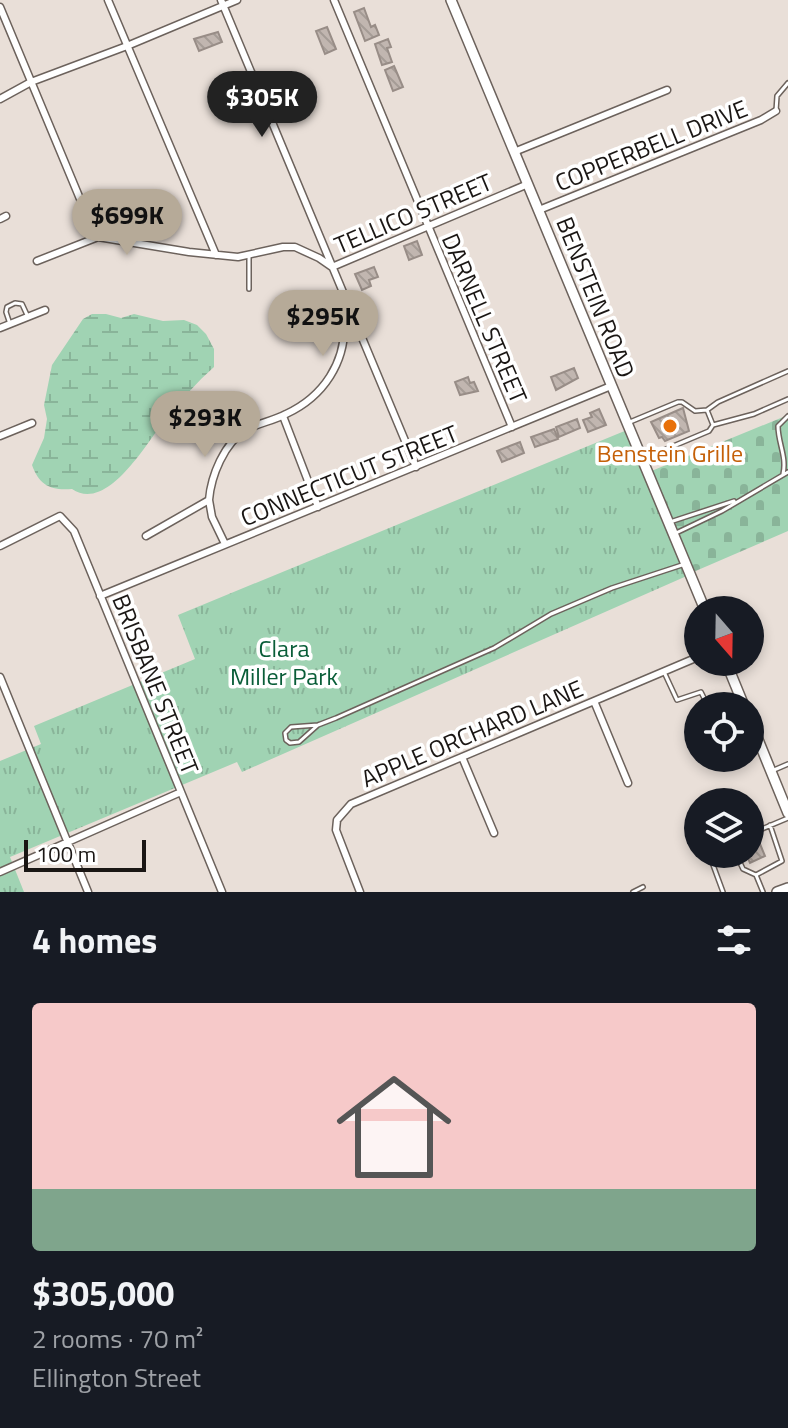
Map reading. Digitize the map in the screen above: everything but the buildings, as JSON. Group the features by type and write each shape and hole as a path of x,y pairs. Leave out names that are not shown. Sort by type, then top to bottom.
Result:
{"street":[{"path":"108,0 216,255"},
{"path":"0,99 31,82 127,46 222,3 237,0"},
{"name":"DARNELL STREET","path":"334,0 512,427"},
{"name":"BENSTEIN ROAD","path":"451,0 699,596"},
{"path":"222,3 416,467"},
{"path":"0,7 98,237 37,261"},
{"path":"514,152 667,90"},
{"name":"COPPERBELL DRIVE","path":"539,210 761,120 776,111"},
{"name":"TELLICO STREET","path":"98,237 238,257 295,247 332,267 528,184"},
{"path":"0,328 45,310"},
{"path":"225,544 212,517 209,500 214,474 233,440 310,399 332,375 341,355 344,320 352,318"},
{"name":"CONNECTICUT STREET","path":"100,596 611,386"},
{"path":"283,416 318,507"},
{"path":"0,436 32,423"},
{"path":"146,536 209,500"},
{"name":"BRISBANE STREET","path":"0,546 60,516 67,521 222,892"},
{"name":"APPLE ORCHARD LANE","path":"360,892 336,830 337,820 351,804 684,663"},
{"path":"0,677 88,892"},
{"path":"594,701 628,783"},
{"path":"462,757 494,833"},
{"path":"764,758 788,815"},
{"path":"0,872 181,792"},
{"path":"777,892 788,888"}],"lane":[{"path":"776,111 777,96 788,83"},
{"path":"249,255 249,289"},
{"path":"10,324 7,307 15,303 22,304 28,317"},
{"path":"627,424 678,402 695,411 707,410 718,402 788,371"},
{"path":"642,460 709,431 713,425 754,414 788,399"},
{"path":"707,410 713,425"},
{"path":"673,534 786,473 778,426 788,416"},
{"path":"668,523 737,501"},
{"path":"318,725 291,727 285,738 290,743 299,742 318,725 494,648 551,614 612,588 685,564"},
{"path":"664,672 677,700 684,698"},
{"path":"771,771 788,764"},
{"path":"764,828 788,815"},
{"path":"756,875 782,861 770,825"},
{"path":"714,868 723,892"},
{"path":"743,868 756,875 763,892"},
{"path":"633,892 643,887"}],"green space":[{"path":"92,314 121,318 134,314 163,321 184,320 197,325 214,349 214,367 173,410 126,471 100,491 86,494 47,485 32,465 44,438 47,419 44,405 52,365 83,319"},
{"path":"788,415 788,531 691,573 649,472"},
{"name":"Clara Miller Park","path":"627,430 689,575 242,772 237,762 10,857 24,892 0,892 0,761 41,744 34,726 195,659 178,615"}],"place":[{"name":"Benstein Grille","path":"670,426"}]}
